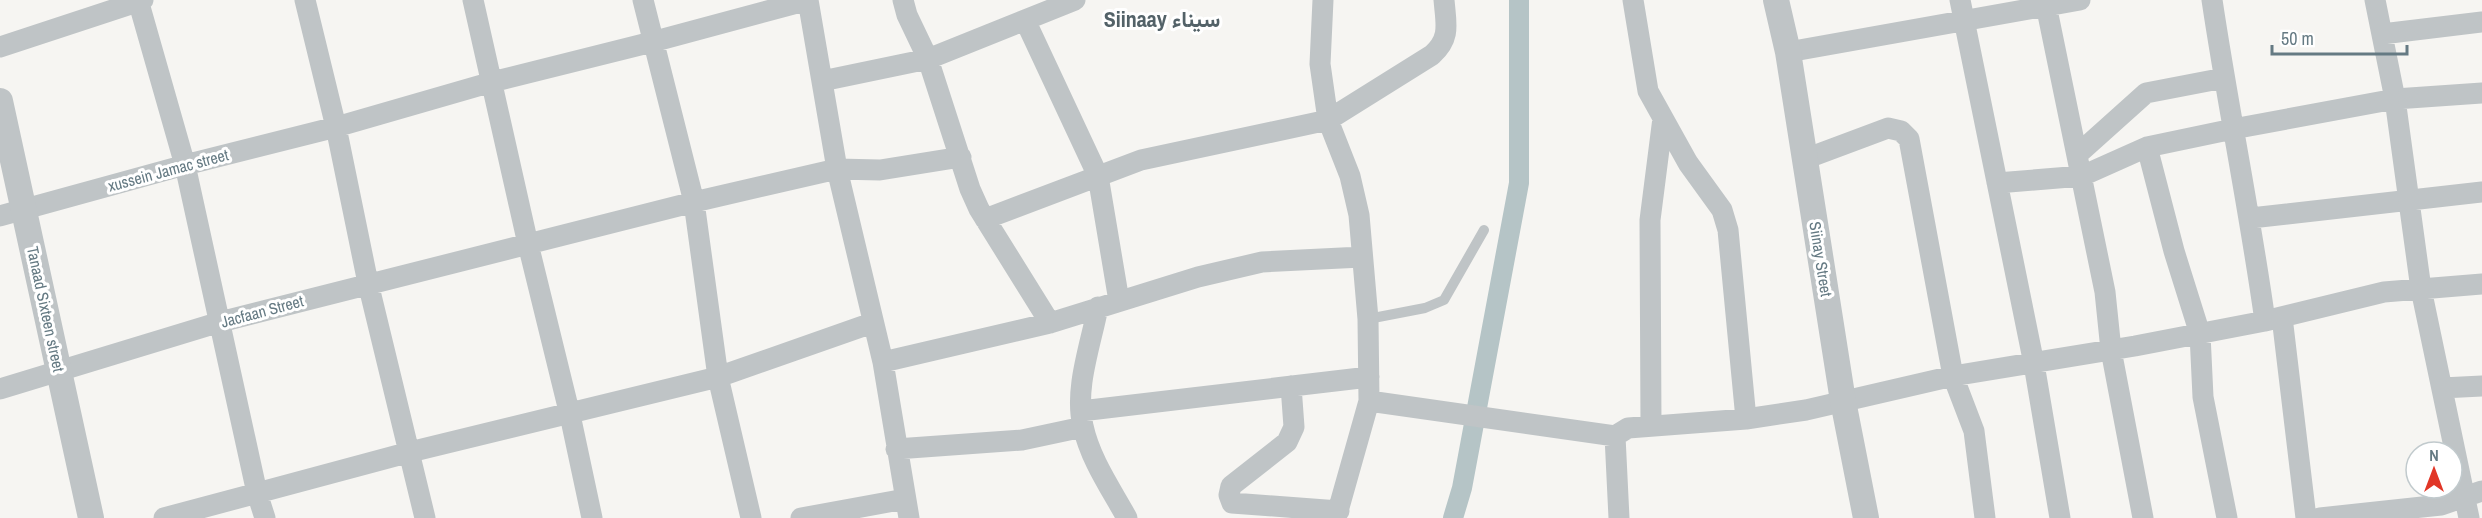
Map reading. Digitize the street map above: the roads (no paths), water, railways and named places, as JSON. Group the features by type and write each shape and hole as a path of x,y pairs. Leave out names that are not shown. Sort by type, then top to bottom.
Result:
{"street":[{"path":"0,47 140,0 185,165 257,493 265,518"},
{"path":"304,0 336,128 368,284 425,518"},
{"path":"473,0 592,518"},
{"path":"643,0 693,202 718,377 751,518"},
{"path":"801,518 907,508 883,362 837,169 808,0"},
{"name":"xussein Jamac street","path":"0,216 185,165 336,128 492,82 808,0"},
{"path":"903,0 907,15 928,58 970,189 985,219 1050,323"},
{"path":"822,81 928,58 1075,0"},
{"path":"1291,386 1294,427 1287,442 1231,486 1229,495 1232,503 1338,515 1369,401 1368,319 1359,215 1350,176 1328,120 1320,64 1323,0"},
{"path":"985,219 1141,160 1328,120 1432,55 1441,47 1447,34 1444,0"},
{"path":"1633,0 1648,91 1688,163 1722,210 1728,231 1746,419"},
{"name":"Siinay Street","path":"1776,0 1788,52 1843,402 1866,518"},
{"path":"1788,52 1962,10 2080,0"},
{"path":"2212,0 2233,129 2274,319 2306,518"},
{"path":"2375,0 2395,99 2421,289 2442,388 2473,494 2469,518"},
{"path":"2046,3 2105,292 2111,350 2143,518"},
{"path":"1962,10 2034,364 2060,518"},
{"path":"1025,20 1098,176 1119,301"},
{"path":"2382,34 2482,22"},
{"path":"2078,154 2146,93 2224,78"},
{"path":"1997,183 2082,176 2147,147 2233,129 2395,99 2482,93"},
{"name":"Tanaad Sixteen street","path":"0,101 91,518"},
{"path":"1651,425 1650,220 1663,118"},
{"path":"1805,159 1888,128 1901,131 1909,139 1953,376 1974,431 1985,518"},
{"path":"2147,147 2174,251 2200,334 2203,397 2227,518"},
{"name":"Jacfaan Street","path":"0,389 220,322 693,202 837,169 880,170 961,157"},
{"path":"2251,219 2482,192"},
{"path":"883,362 1050,323 1198,277 1262,262 1362,256"},
{"path":"1369,401 1615,436 1628,428 1746,419 1843,402 1953,376 2034,364 2274,319 2384,292 2482,284"},
{"path":"1098,308 1081,395 1082,419 1093,456 1119,516"},
{"path":"164,518 410,452 570,415 718,377 872,323"},
{"path":"896,449 1022,440 1082,419 1291,386 1369,377"},
{"path":"2442,388 2482,386"},
{"path":"1615,436 1619,518"},
{"path":"2320,518 2395,514 2441,505 2473,494"}],"lane":[{"path":"1368,319 1425,308 1444,300 1484,231"}],"waterway":[{"path":"1453,518 1462,488 1519,183 1519,0"}],"district":[{"name":"Siinaay سيناء","path":"1162,19"}]}
